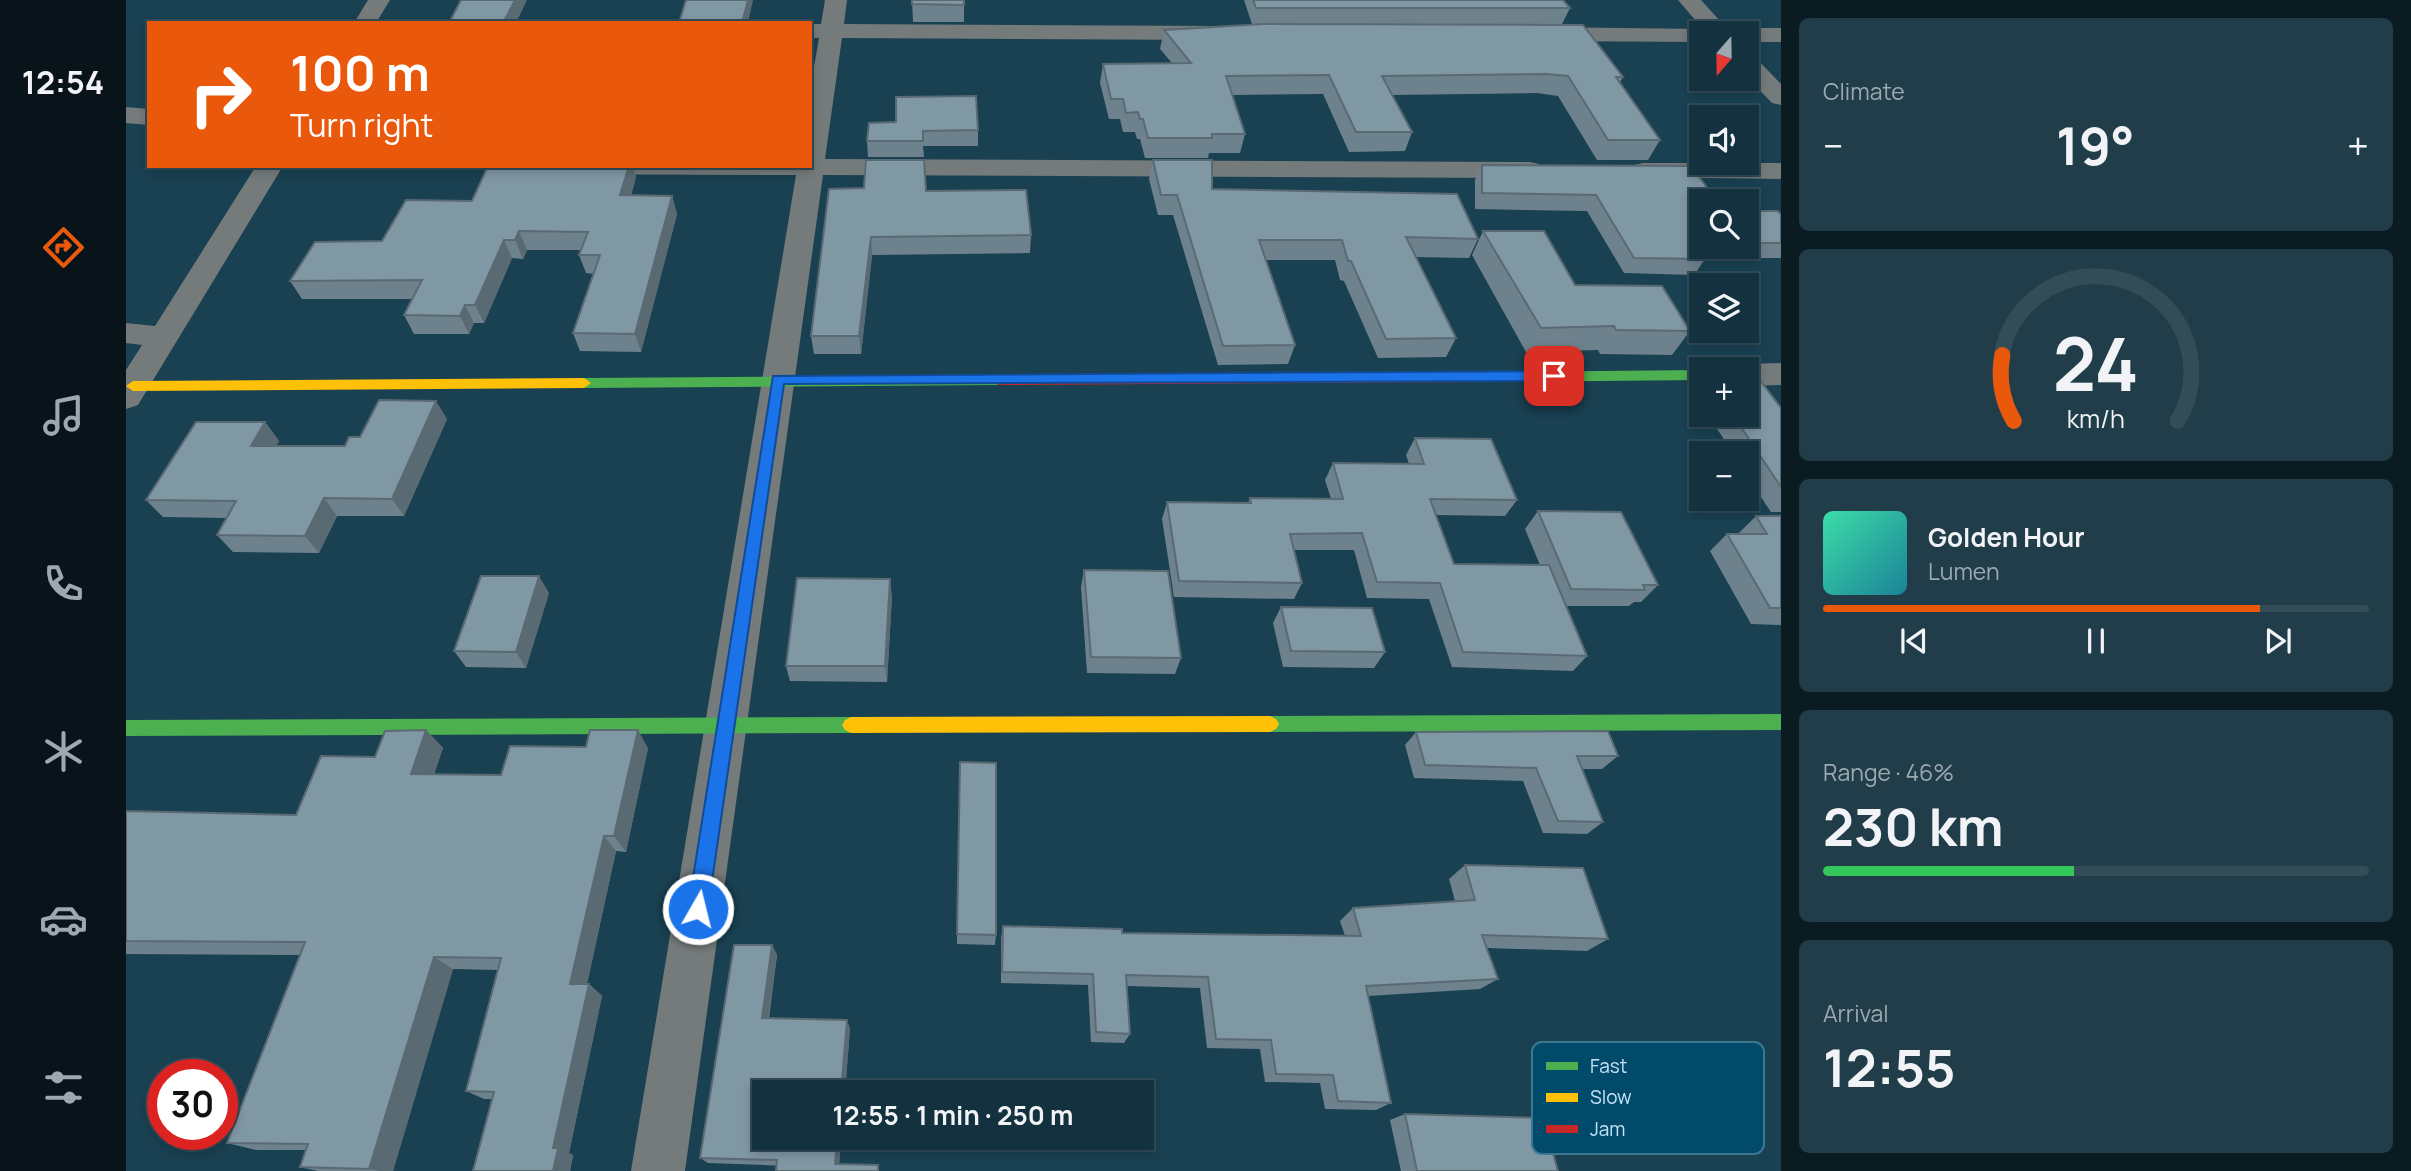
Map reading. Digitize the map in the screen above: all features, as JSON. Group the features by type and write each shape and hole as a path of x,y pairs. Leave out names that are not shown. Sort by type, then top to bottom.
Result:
{"street":[{"path":"366,21 379,0"},
{"path":"1689,0 1709,21"},
{"path":"658,1171 812,168 826,21 1245,33"},
{"path":"1521,34 1689,35"},
{"path":"1759,35 1781,35"},
{"path":"1759,75 1781,98"},
{"path":"126,115 147,117"},
{"path":"130,391 270,168"},
{"path":"812,168 1559,170"},
{"path":"1615,171 1781,171"},
{"path":"126,333 164,337"},
{"path":"1759,375 1781,374"},
{"path":"130,391 778,380 1689,375"},
{"path":"126,728 1781,722"}],"building":[{"path":"461,0 515,0 504,21 450,21"},
{"path":"686,0 748,0 743,21 680,21"},
{"path":"912,0 964,0 964,5 912,4"},
{"path":"1253,0 1563,0 1570,8 1256,8"},
{"path":"1264,24 1583,25 1623,77 1616,77 1660,140 1608,140 1568,76 1546,74 1382,76 1412,132 1356,132 1329,75 1226,76 1245,134 1212,134 1212,138 1148,138 1143,119 1140,119 1138,112 1126,113 1123,99 1111,99 1103,64 1191,63 1164,30"},
{"path":"976,96 978,130 923,131 923,141 867,141 869,123 896,122 896,97"},
{"path":"866,160 924,160 926,191 1026,190 1031,235 871,237 859,336 811,336 829,189 864,188"},
{"path":"1153,160 1212,160 1212,189 1457,194 1478,239 1406,237 1456,338 1386,339 1351,261 1348,261 1342,240 1259,240 1295,345 1223,346 1177,195 1161,195"},
{"path":"1482,165 1689,166 1689,175 1698,175 1708,189 1689,189 1689,259 1634,258 1596,195 1482,193"},
{"path":"487,168 628,168 620,195 672,196 635,334 573,333 600,255 579,255 588,232 519,231 515,240 504,240 475,305 465,305 460,316 404,315 422,280 290,281 315,242 382,241 406,200 472,201"},
{"path":"1759,211 1778,211 1781,215 1781,243 1759,243"},
{"path":"1483,231 1544,231 1575,285 1662,286 1689,331 1616,330 1614,326 1541,328"},
{"path":"1759,379 1781,408 1781,487 1759,454 1759,441 1750,441 1741,427 1759,427"},
{"path":"379,400 436,401 392,499 324,498 305,536 217,535 236,501 146,500 196,422 265,422 251,446 345,446 349,437 360,437"},
{"path":"1415,438 1491,439 1517,500 1430,499 1454,564 1549,565 1587,656 1463,652 1440,583 1377,582 1362,533 1290,534 1302,583 1179,581 1167,502 1251,503 1250,498 1343,499 1333,463 1424,464"},
{"path":"1538,511 1621,512 1658,585 1643,585 1645,590 1571,589"},
{"path":"1756,516 1781,516 1781,608 1770,608 1727,534 1767,534"},
{"path":"1084,570 1168,571 1181,658 1091,657"},
{"path":"481,576 539,576 516,652 454,651"},
{"path":"797,578 890,579 885,666 786,666"},
{"path":"1281,607 1372,608 1385,652 1291,651"},
{"path":"426,730 411,774 501,775 510,746 586,747 590,730 638,730 614,836 604,836 570,984 589,984 553,1148 558,1148 553,1171 473,1171 494,1092 466,1091 501,958 434,957 369,1169 300,1167 308,1144 238,1143 238,1115 305,942 126,941 126,811 296,815 321,756 375,757 385,731"},
{"path":"1608,731 1618,756 1577,756 1603,822 1558,821 1536,768 1425,765 1416,732"},
{"path":"960,762 996,763 996,935 957,934"},
{"path":"1465,865 1583,868 1608,939 1482,935 1498,979 1366,986 1391,1103 1338,1101 1333,1075 1276,1074 1271,1040 1216,1039 1208,977 1126,975 1130,1034 1096,1032 1093,974 1002,972 1003,926 1122,929 1122,933 1361,936 1353,908 1475,900"},
{"path":"734,945 772,945 762,1018 847,1020 842,1080 752,1080 752,1150 836,1150 835,1164 878,1165 878,1171 776,1171 777,1160 700,1158"},
{"path":"1405,1114 1532,1118 1532,1154 1553,1154 1558,1171 1417,1171"}],"traffic: fast":[{"path":"1485,377 1689,375"},
{"path":"584,383 998,380"},
{"path":"1270,724 1781,722"},
{"path":"126,728 851,725"}],"traffic: slow":[{"path":"133,386 584,383"},
{"path":"851,725 1270,724"}],"traffic: jam":[{"path":"998,380 1485,377"}],"route":[{"path":"698,909 778,380 1554,376"}]}
